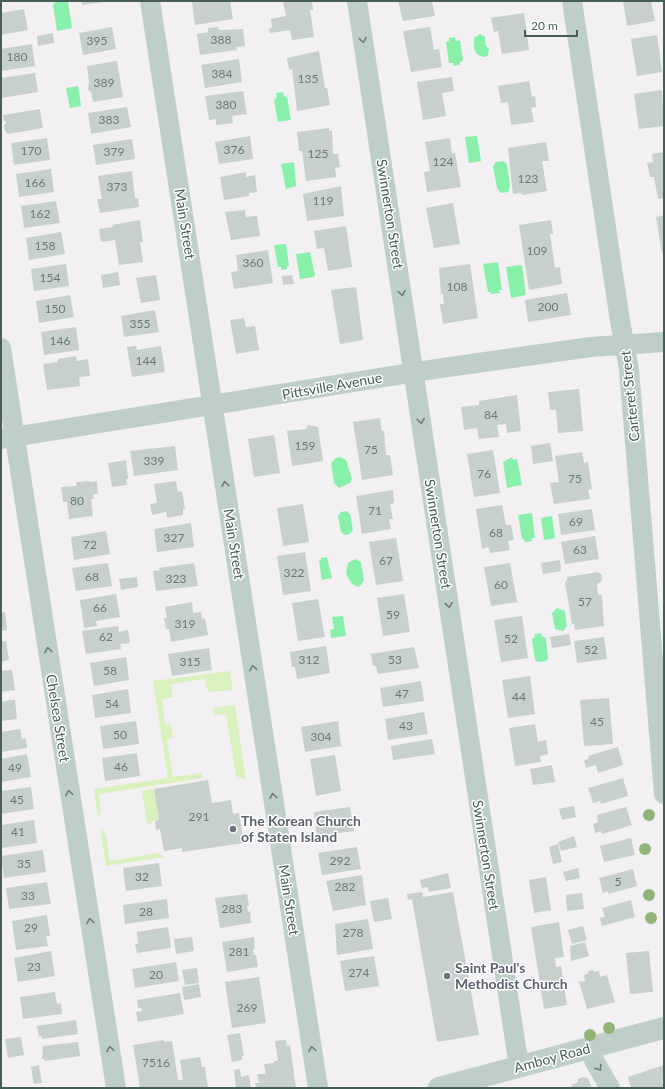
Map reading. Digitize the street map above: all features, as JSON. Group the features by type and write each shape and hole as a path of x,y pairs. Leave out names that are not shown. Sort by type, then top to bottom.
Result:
{"street":[{"name":"Main Street","path":"150,1 318,1088"},
{"name":"Swinnerton Street","path":"357,1 518,1067"},
{"name":"Carteret Street","path":"572,1 630,377 664,794"},
{"name":"Pittsville Avenue","path":"8,438 414,372 591,347 664,342"},
{"name":"Chelsea Street","path":"1,348 8,438 116,1088"},
{"name":"Amboy Road","path":"439,1088 664,1028"},
{"path":"589,1048 610,1088"}],"shaded area":[{"path":"58,1 68,2 72,28 57,31 53,4"},
{"path":"480,34 485,37 486,46 489,49 488,55 485,57 478,55 474,48 474,38"},
{"path":"455,37 456,41 460,40 463,61 460,62 460,65 453,66 453,63 449,63 446,42 449,41 449,38"},
{"path":"78,86 81,106 70,108 66,88"},
{"path":"283,92 284,96 287,97 291,120 278,122 274,100 277,97 276,93"},
{"path":"477,136 481,161 469,163 465,137"},
{"path":"503,161 507,164 510,186 508,192 501,193 497,188 493,166 496,162"},
{"path":"294,162 296,186 286,189 281,164"},
{"path":"286,244 289,266 287,266 287,269 282,270 281,267 278,267 274,245"},
{"path":"310,252 315,275 314,277 300,279 296,254"},
{"path":"498,262 502,290 499,290 500,293 491,294 491,292 488,292 483,264"},
{"path":"522,265 526,295 511,298 506,267"},
{"path":"340,457 346,460 352,479 350,483 339,488 334,483 331,463 336,458"},
{"path":"512,457 513,460 517,459 522,485 507,488 503,462"},
{"path":"346,511 350,514 353,530 350,534 345,535 341,532 338,516 341,512"},
{"path":"532,513 535,538 532,538 532,541 525,542 524,539 522,539 518,515"},
{"path":"552,516 555,538 544,540 541,518"},
{"path":"327,557 332,578 322,580 319,561 321,558"},
{"path":"355,559 361,562 364,580 358,587 352,584 346,574 348,563"},
{"path":"557,608 565,611 567,626 563,631 555,629 552,613"},
{"path":"343,616 346,636 331,638 330,630 334,629 332,617"},
{"path":"541,633 542,636 546,638 548,659 546,661 538,662 535,660 532,639 535,637 535,634"},
{"path":"230,671 233,690 211,692 207,689 205,679 171,684 173,697 162,699 165,724 171,723 173,738 167,740 173,777 202,773 203,778 99,794 101,812 98,818 94,789 168,778 153,681"},
{"path":"235,705 246,780 236,776 226,714 213,715 213,708"},
{"path":"154,789 159,820 152,821 152,823 147,824 142,791"},
{"path":"100,828 106,834 110,861 158,853 165,857 106,866"}],"building":[{"path":"82,1 103,1 103,2 82,5"},
{"path":"230,1 233,19 195,25 192,2"},
{"path":"283,1 312,1 313,10 310,10 314,37 292,40 290,30 270,33 269,28 272,28 271,19 286,16"},
{"path":"398,1 432,1 435,16 403,21"},
{"path":"623,1 651,1 655,21 627,26"},
{"path":"24,9 28,30 1,35 1,13"},
{"path":"524,13 529,50 502,54 498,31 494,32 491,18"},
{"path":"112,27 116,49 83,55 79,33"},
{"path":"218,27 219,30 243,29 245,46 236,47 237,50 200,55 197,34 208,32 208,28"},
{"path":"430,27 434,50 439,49 442,67 411,72 403,31"},
{"path":"53,33 54,43 38,46 37,36"},
{"path":"657,35 662,72 637,76 631,39"},
{"path":"32,44 35,66 1,71 1,49"},
{"path":"319,51 325,88 327,88 330,105 297,111 292,69 289,70 287,58"},
{"path":"239,59 242,82 205,88 201,65"},
{"path":"117,61 123,97 93,102 91,92 88,90 89,81 87,66"},
{"path":"35,73 38,92 1,98 1,78"},
{"path":"452,77 454,91 442,93 446,116 423,120 417,82"},
{"path":"529,81 532,97 535,96 536,107 531,108 534,122 511,125 508,102 501,103 498,86"},
{"path":"662,90 664,126 639,129 634,94"},
{"path":"243,91 247,114 232,116 233,123 216,125 216,119 209,120 205,96"},
{"path":"127,107 131,127 91,134 88,113"},
{"path":"40,109 43,128 8,134 5,131 4,125 6,121 4,121 3,115"},
{"path":"329,128 329,131 332,131 333,154 338,154 340,167 335,168 336,177 306,181 302,151 299,151 297,132"},
{"path":"250,136 253,159 219,164 215,142"},
{"path":"47,138 50,160 14,165 11,143"},
{"path":"450,138 452,153 455,153 461,187 427,192 424,172 430,171 425,142"},
{"path":"132,139 135,159 96,165 93,145"},
{"path":"546,142 549,161 542,161 547,191 522,195 521,193 513,194 508,148"},
{"path":"664,152 664,198 658,199 654,177 650,177 647,163 653,162 652,154"},
{"path":"51,169 54,192 19,197 16,174"},
{"path":"132,171 135,198 138,198 139,207 100,213 97,199 102,199 98,176"},
{"path":"246,172 246,177 255,175 257,192 249,193 249,196 224,200 220,177"},
{"path":"341,186 344,216 307,221 303,194"},
{"path":"56,201 60,223 24,228 21,206"},
{"path":"453,203 460,244 434,248 426,208"},
{"path":"245,210 246,217 257,216 260,236 231,240 225,212"},
{"path":"664,215 664,253 662,253 656,217"},
{"path":"140,220 143,242 140,242 143,262 119,265 115,240 101,242 99,229"},
{"path":"551,220 553,234 550,234 555,268 560,267 562,284 529,290 519,225"},
{"path":"346,226 352,267 328,271 324,248 317,249 314,231"},
{"path":"61,232 65,254 29,260 26,238"},
{"path":"268,250 273,283 234,289 231,272 238,271 236,255"},
{"path":"66,264 69,286 34,291 31,269"},
{"path":"470,264 478,318 443,324 440,304 444,304 443,294 441,294 439,268"},
{"path":"118,272 120,285 103,288 101,275"},
{"path":"156,275 160,300 141,303 136,278"},
{"path":"292,275 294,284 283,285 282,276"},
{"path":"356,287 363,340 340,344 331,290"},
{"path":"567,293 571,315 528,322 525,300"},
{"path":"70,295 74,317 39,323 36,301"},
{"path":"155,310 159,332 124,337 121,316"},
{"path":"244,318 246,327 255,326 259,350 236,354 230,320"},
{"path":"76,327 79,350 44,355 41,332"},
{"path":"136,346 137,350 161,346 165,372 132,377 127,347"},
{"path":"76,356 77,361 88,359 90,376 79,377 80,386 47,390 43,364 58,362 58,359"},
{"path":"579,389 583,431 558,433 556,410 550,410 548,392"},
{"path":"517,395 521,431 507,433 506,424 497,425 499,437 479,439 477,428 464,430 461,407 479,405 479,401"},
{"path":"380,418 382,431 384,431 386,455 390,455 393,475 362,480 353,422"},
{"path":"308,425 318,427 323,461 292,466 287,431 306,429"},
{"path":"274,435 280,473 254,477 248,439"},
{"path":"550,443 553,461 533,464 531,446"},
{"path":"175,446 178,470 134,476 130,451"},
{"path":"493,450 500,493 474,497 467,454"},
{"path":"582,452 584,463 588,462 592,489 588,490 590,499 554,504 550,483 559,482 555,456"},
{"path":"126,460 128,479 126,479 127,485 112,487 108,463"},
{"path":"97,481 98,494 93,494 94,499 91,499 93,516 69,519 67,502 63,502 61,487 77,486 76,482"},
{"path":"176,481 178,492 182,491 185,509 183,509 183,515 167,518 166,512 152,515 150,504 157,503 154,484"},
{"path":"393,490 394,503 390,504 393,519 389,519 391,529 362,534 356,496"},
{"path":"303,504 309,542 283,546 277,508"},
{"path":"502,505 506,525 511,525 514,540 508,541 510,550 490,553 489,547 482,549 476,509"},
{"path":"592,509 595,530 561,535 558,514"},
{"path":"191,523 194,547 157,552 154,529"},
{"path":"106,531 110,554 74,560 71,537"},
{"path":"595,536 599,559 565,564 561,542"},
{"path":"396,538 403,581 376,585 369,542"},
{"path":"305,552 311,591 283,595 277,556"},
{"path":"560,560 561,571 543,574 541,563"},
{"path":"108,563 112,586 76,591 72,568"},
{"path":"194,563 198,586 156,591 153,571 160,570 159,568"},
{"path":"510,563 517,602 491,606 484,567"},
{"path":"598,572 602,575 602,581 597,584 598,595 602,595 604,626 575,630 574,624 572,624 565,582 567,581 567,577"},
{"path":"137,577 138,587 121,590 119,579"},
{"path":"116,594 120,617 96,621 97,626 84,628 80,600"},
{"path":"404,594 410,632 383,636 377,598"},
{"path":"318,599 325,637 298,641 292,603"},
{"path":"192,602 193,613 201,612 202,619 205,618 208,635 171,642 169,629 166,629 164,618 167,618 165,607"},
{"path":"5,612 7,630 1,631 1,613"},
{"path":"522,616 528,658 501,662 494,620"},
{"path":"118,626 119,632 128,630 130,643 120,644 121,649 86,654 82,631"},
{"path":"569,634 571,645 552,648 550,637"},
{"path":"604,637 607,659 577,663 574,641"},
{"path":"6,641 9,660 1,662 1,642"},
{"path":"326,646 330,673 297,679 295,667 292,667 290,652"},
{"path":"414,647 419,668 378,674 376,666 373,666 371,654"},
{"path":"209,648 212,670 172,676 168,654"},
{"path":"126,657 129,680 94,686 90,663"},
{"path":"12,670 15,690 1,692 1,671"},
{"path":"530,676 535,714 508,718 502,680"},
{"path":"421,681 424,701 383,707 380,688"},
{"path":"128,689 131,713 95,718 92,695"},
{"path":"609,698 613,744 584,746 580,700"},
{"path":"15,700 17,719 1,721 1,702"},
{"path":"424,712 428,734 388,740 385,719"},
{"path":"136,721 139,744 103,749 100,726"},
{"path":"338,721 341,746 305,752 301,727"},
{"path":"535,724 538,742 546,740 548,754 540,756 541,762 515,766 509,728"},
{"path":"20,729 22,739 26,738 27,748 1,752 1,732"},
{"path":"432,739 435,754 393,760 391,746"},
{"path":"618,747 623,765 598,773 596,765 586,768 584,760 589,759 588,756"},
{"path":"137,753 140,776 105,781 102,758"},
{"path":"27,754 31,777 1,782 1,759"},
{"path":"335,755 341,791 316,796 310,759"},
{"path":"552,765 555,782 533,785 530,769"},
{"path":"623,778 628,796 601,804 600,801 593,803 588,788"},
{"path":"208,780 212,803 231,800 233,814 239,813 244,843 182,852 182,848 164,851 160,829 156,830 155,821 159,820 154,789"},
{"path":"31,787 34,809 1,814 1,791"},
{"path":"574,806 576,817 562,820 559,809"},
{"path":"350,807 354,831 317,836 314,812"},
{"path":"626,807 632,825 602,834 601,831 595,833 593,824 598,822 597,815"},
{"path":"34,820 37,843 2,848 1,825"},
{"path":"574,836 577,847 561,851 558,842"},
{"path":"631,838 635,855 604,862 600,846"},
{"path":"558,844 562,862 553,864 549,847"},
{"path":"357,847 361,869 322,875 318,853"},
{"path":"43,850 46,872 4,878 1,856"},
{"path":"159,863 162,886 126,891 123,868"},
{"path":"578,868 580,878 566,881 563,872"},
{"path":"633,869 637,886 608,894 608,891 603,893 599,878"},
{"path":"448,873 451,888 429,892 428,887 422,888 420,880"},
{"path":"362,875 366,905 333,911 326,881"},
{"path":"546,877 551,910 534,913 529,880"},
{"path":"47,882 51,904 9,909 6,888"},
{"name":"Saint Paul's Methodist Church","path":"422,892 423,897 453,892 479,1035 437,1042 412,899 408,900 407,894"},
{"path":"582,893 584,909 567,911 566,895"},
{"path":"247,894 249,906 247,906 248,912 250,911 251,923 220,928 215,898"},
{"path":"388,898 392,919 374,922 370,901"},
{"path":"167,899 169,918 125,924 123,905"},
{"path":"631,900 635,917 602,926 600,918 605,917 602,908"},
{"path":"47,915 50,936 46,936 48,946 16,950 12,921"},
{"path":"368,919 373,949 337,955 335,924"},
{"path":"559,922 564,957 555,958 556,967 561,966 567,1005 544,1009 531,927"},
{"path":"583,926 587,940 572,944 568,930"},
{"path":"168,927 171,948 137,953 135,944 138,944 137,932"},
{"path":"192,937 194,951 176,954 174,939"},
{"path":"254,937 255,949 253,949 254,955 256,955 258,967 227,972 222,942"},
{"path":"585,942 589,956 571,961 570,946"},
{"path":"51,951 55,976 18,982 14,958"},
{"path":"649,951 653,992 630,994 626,953"},
{"path":"374,956 379,986 345,991 340,961"},
{"path":"176,962 179,981 135,988 132,969"},
{"path":"197,968 199,983 185,985 182,970"},
{"path":"593,970 594,972 599,971 600,977 607,975 615,1002 587,1009 579,982 585,981 584,975 589,973 588,971"},
{"path":"259,977 266,1023 232,1028 225,982"},
{"path":"199,984 201,997 184,1000 182,987"},
{"path":"55,992 57,1004 61,1003 62,1014 23,1019 20,997"},
{"path":"180,993 184,1014 138,1022 136,1012 142,1011 141,1008 138,1008 137,1000"},
{"path":"76,1020 78,1034 42,1039 42,1036 39,1037 37,1026"},
{"path":"240,1033 244,1056 242,1056 242,1060 232,1062 227,1035"},
{"path":"21,1037 24,1055 8,1058 5,1039"},
{"path":"164,1040 164,1042 172,1041 178,1080 183,1080 180,1060 200,1057 202,1067 205,1067 208,1088 140,1088 133,1045"},
{"path":"286,1040 287,1046 290,1045 296,1088 256,1088 255,1083 259,1083 257,1074 266,1074 264,1064 278,1061 275,1041"},
{"path":"78,1042 80,1056 45,1061 42,1059 43,1046"},
{"path":"39,1065 42,1083 34,1084 31,1067"},
{"path":"664,1065 664,1080 662,1081 664,1088 631,1088 628,1077"},
{"path":"240,1069 241,1077 249,1075 251,1088 236,1088 234,1070"},
{"path":"583,1077 588,1078 592,1088 573,1088 571,1085 578,1082 578,1079"}],"place":[{"name":"The Korean Church of Staten Island","path":"233,829"},
{"name":"Saint Paul's Methodist Church","path":"447,976"}]}
